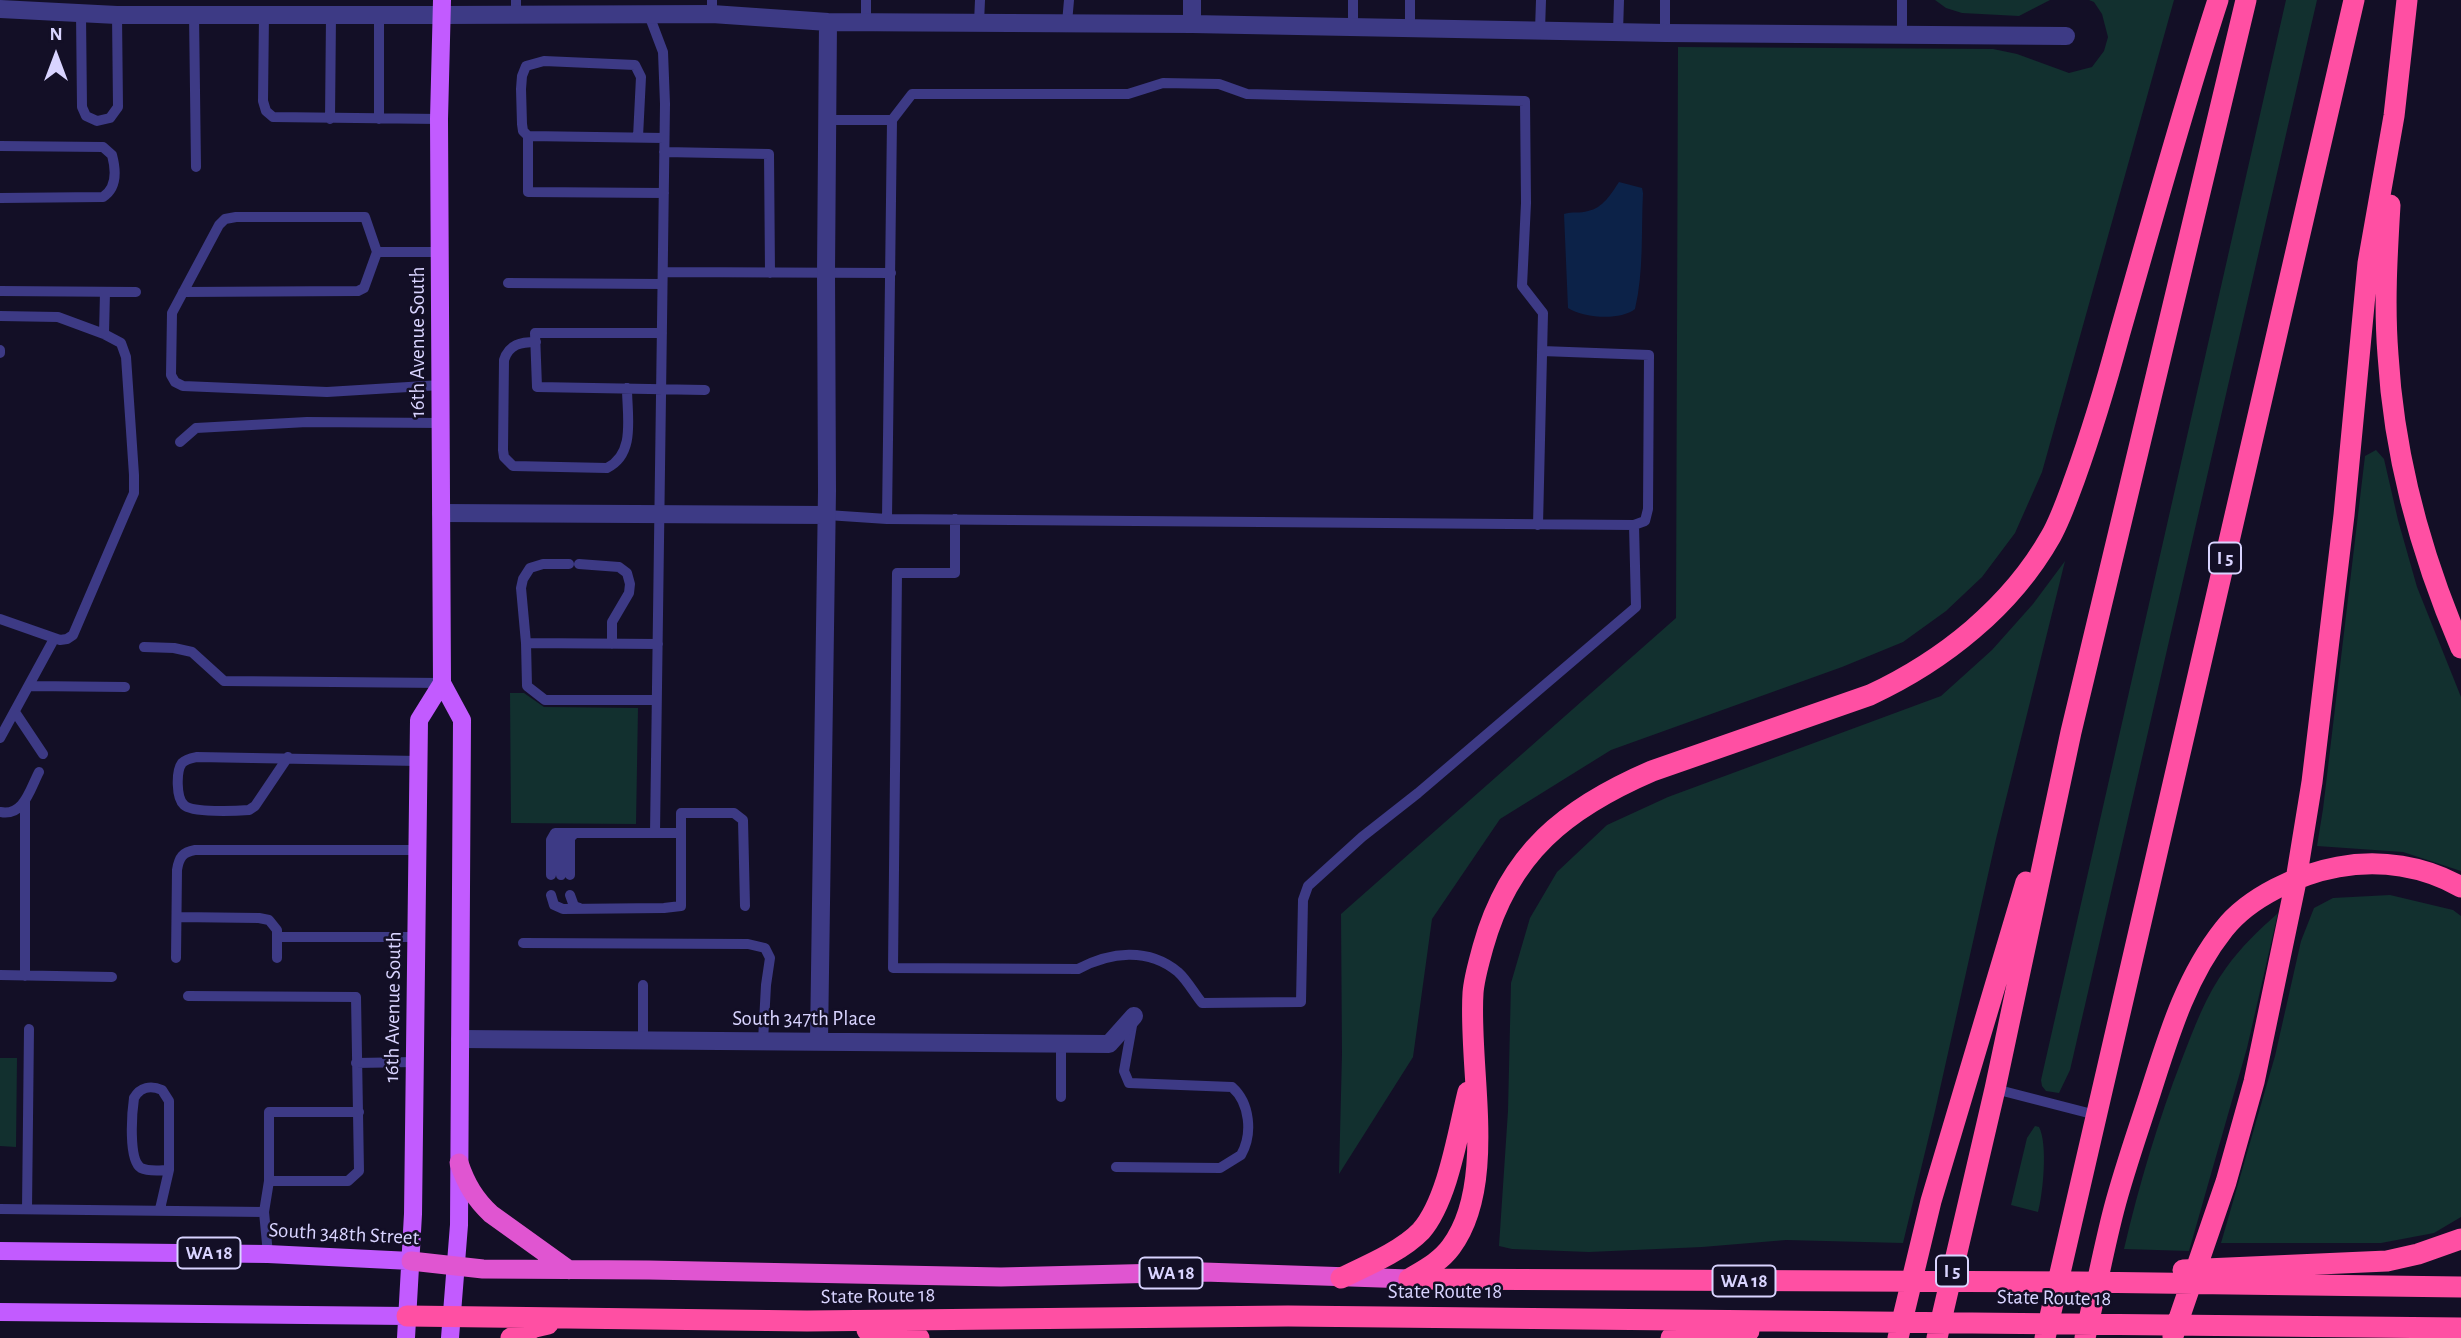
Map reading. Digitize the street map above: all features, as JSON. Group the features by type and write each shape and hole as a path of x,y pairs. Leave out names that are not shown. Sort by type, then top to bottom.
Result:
{"highway":[{"path":"1409,1279 1429,1267 1450,1249 1470,1213 1477,1156 1473,992 1488,930 1512,877 1553,828 1590,802 1642,776 1870,695 1900,681 1937,657 1989,616 2052,535 2087,445 2192,79 2218,0"},
{"name":"I 5","path":"1937,1338 1995,1089 2071,732 2246,0"},
{"name":"I 5","path":"2045,1338 2354,0"},
{"path":"2173,1338 2226,1182 2254,1082 2295,886 2312,782 2344,515 2368,262 2394,116 2407,0"},
{"path":"2394,116 2386,290 2388,355 2394,411 2418,530 2461,648"},
{"path":"1898,1338 1931,1201 2071,732"},
{"path":"2085,1338 2114,1209 2180,1002 2199,964 2225,927 2249,907 2301,876 2354,864 2384,863 2419,869 2461,887"},
{"path":"1341,1278 1380,1258 1421,1231 1436,1206 1449,1173 1475,1063"},
{"path":"459,1163 465,1181 480,1204 569,1270"},
{"path":"2080,1282 2170,1270 2387,1261 2418,1254 2461,1239"},
{"name":"South 348th Street","path":"411,1261 433,1263"},
{"name":"State Route 18","path":"433,1263 483,1269 1001,1277 1204,1272 1409,1279 2080,1282 2461,1287"},
{"name":"State Route 18","path":"429,1316 807,1321 1288,1315 2461,1328"},
{"path":"511,1338 535,1326 583,1318"},
{"path":"1671,1338 1863,1320"},
{"path":"807,1321 919,1338"}],"main road":[{"name":"16th Avenue South","path":"406,1338 429,1316 454,1265 459,1225 462,720 442,683 439,119 442,8"},
{"name":"16th Avenue South","path":"442,683 419,720 411,1261 429,1316 450,1338"},
{"name":"South 348th Street","path":"0,1251 268,1254 411,1261"},
{"name":"WA 18","path":"0,1312 429,1316"}],"street":[{"path":"1192,0 1192,24"},
{"path":"0,9 117,15 379,16 442,8 516,7 592,7 649,15 712,7 828,22 866,23 1192,24 1665,33 2066,36"},
{"path":"819,1041 827,515 828,22"},
{"path":"441,513 827,515"},
{"name":"South 347th Place","path":"460,1039 1110,1044 1134,1016"}],"lane":[{"path":"866,0 866,23"},
{"path":"979,23 980,0"},
{"path":"1066,23 1069,0"},
{"path":"1353,0 1353,26"},
{"path":"1410,0 1410,27"},
{"path":"1540,30 1541,0"},
{"path":"1618,32 1619,0"},
{"path":"1665,0 1665,33"},
{"path":"1902,0 1902,35"},
{"path":"81,14 82,107 86,116 97,121 110,118 118,107 117,15"},
{"path":"194,14 196,167"},
{"path":"264,15 263,101 266,111 276,118 439,119"},
{"path":"649,15 663,52 664,138 656,833"},
{"path":"330,119 331,16"},
{"path":"379,16 379,119"},
{"path":"638,137 641,76 635,65 544,61 526,66 522,76 522,124 523,131 528,136 664,138"},
{"path":"887,519 892,120 912,94 1128,94 1163,83 1219,84 1247,94 1525,101 1526,203 1522,286 1543,313 1538,525"},
{"path":"827,120 892,120"},
{"path":"528,136 528,192 664,193"},
{"path":"0,146 103,147 112,155 114,181 111,190 103,197 0,198"},
{"path":"664,152 769,154 771,272"},
{"path":"183,292 358,291 364,288 377,252 365,218 229,218 219,225 183,292 172,313 171,375 175,382 183,386 327,392 441,385"},
{"path":"377,252 440,252"},
{"path":"663,272 891,273"},
{"path":"509,283 662,284"},
{"path":"0,291 136,292"},
{"path":"104,334 105,292"},
{"path":"0,316 54,316 119,340 125,350 134,475 134,493 77,628 66,639 54,639 0,619"},
{"path":"662,333 535,333 537,387 705,390"},
{"path":"536,342 520,342 510,348 504,360 503,450 504,457 513,466 607,468 613,465 624,453 628,443 627,388"},
{"path":"827,515 887,519 1538,525 1634,525 1645,521 1648,509 1649,355 1542,351"},
{"path":"180,442 196,428 307,422 441,423"},
{"path":"955,519 954,573 897,573 893,968 1078,969 1096,960 1128,954 1151,956 1180,974 1202,1003 1301,1002 1303,900 1308,886 1362,837 1418,793 1636,607 1634,525"},
{"path":"612,644 612,622 629,593 627,573 619,567 574,564 542,564 530,568 521,588 527,686 545,700 656,700"},
{"path":"0,737 54,639"},
{"path":"526,643 657,644"},
{"path":"144,647 174,648 192,652 224,681 442,683"},
{"path":"30,686 125,687"},
{"path":"15,712 43,754"},
{"path":"288,757 255,806 248,810 193,810 184,805 179,797 179,769 183,762 190,758 288,757 418,761"},
{"path":"0,812 17,811 39,772"},
{"path":"25,800 25,976"},
{"path":"579,908 561,895 554,905 564,909 681,906 681,813 734,813 741,817 745,906"},
{"path":"561,875 560,842 565,834 681,833"},
{"path":"176,957 178,863 188,851 417,850"},
{"path":"177,917 264,918 274,924 277,958"},
{"path":"277,937 416,937"},
{"path":"523,943 759,946 767,949 771,957 762,1041"},
{"path":"0,975 112,977"},
{"path":"643,985 643,1041"},
{"path":"188,996 356,997 359,1171 348,1181 268,1181"},
{"path":"1116,1167 1220,1168 1241,1155 1247,1139 1247,1110 1238,1092 1232,1087 1129,1083 1124,1071 1134,1016"},
{"path":"27,1209 29,1029"},
{"path":"1061,1044 1061,1097"},
{"path":"356,1063 415,1062"},
{"path":"160,1209 169,1170 169,1101 162,1090 145,1088 134,1098 133,1157 138,1165 145,1169 169,1170"},
{"path":"1995,1089 2096,1115"},
{"path":"268,1254 264,1212 268,1181 269,1112 359,1112"},
{"path":"0,1209 264,1212"}],"green space":[{"path":"1935,0 2050,0 2019,16 1962,13 1946,8"},
{"path":"2089,0 2174,0 2042,472 2015,533 1982,577 1946,611 1903,642 1842,667 1611,750 1500,819 1432,919 1413,1057 1339,1174 1341,914 1676,618 1678,47 1993,49 2017,54 2069,73 2092,67 2104,51 2108,37 2102,14 2094,2"},
{"path":"2286,0 2317,0 2070,1070 2059,1093 2046,1091 2041,1080"},
{"path":"2376,450 2384,459 2417,587 2461,697 2461,871 2403,852 2317,846 2365,456"},
{"path":"2065,561 1996,839 1903,1243 1786,1240 1589,1252 1512,1249 1499,1246 1508,1111 1511,983 1530,918 1557,872 1607,825 1668,797 1941,696 1992,650 2033,604"},
{"path":"510,693 524,693 544,707 638,708 636,824 511,823"},
{"path":"2390,895 2453,910 2461,916 2461,1217 2434,1233 2381,1243 2221,1243 2275,1056 2301,941 2314,908 2333,898"},
{"path":"2278,913 2247,1048 2189,1251 2124,1249 2157,1129 2201,1012 2212,989 2232,960"},
{"path":"0,1058 17,1058 16,1147 0,1146"},
{"path":"2035,1126 2039,1127 2042,1135 2044,1157 2038,1212 2011,1205 2027,1138"}],"water":[{"path":"1619,182 1642,188 1643,193 1641,266 1635,309 1611,317 1583,314 1568,308 1564,214 1585,212 1598,207"}]}
